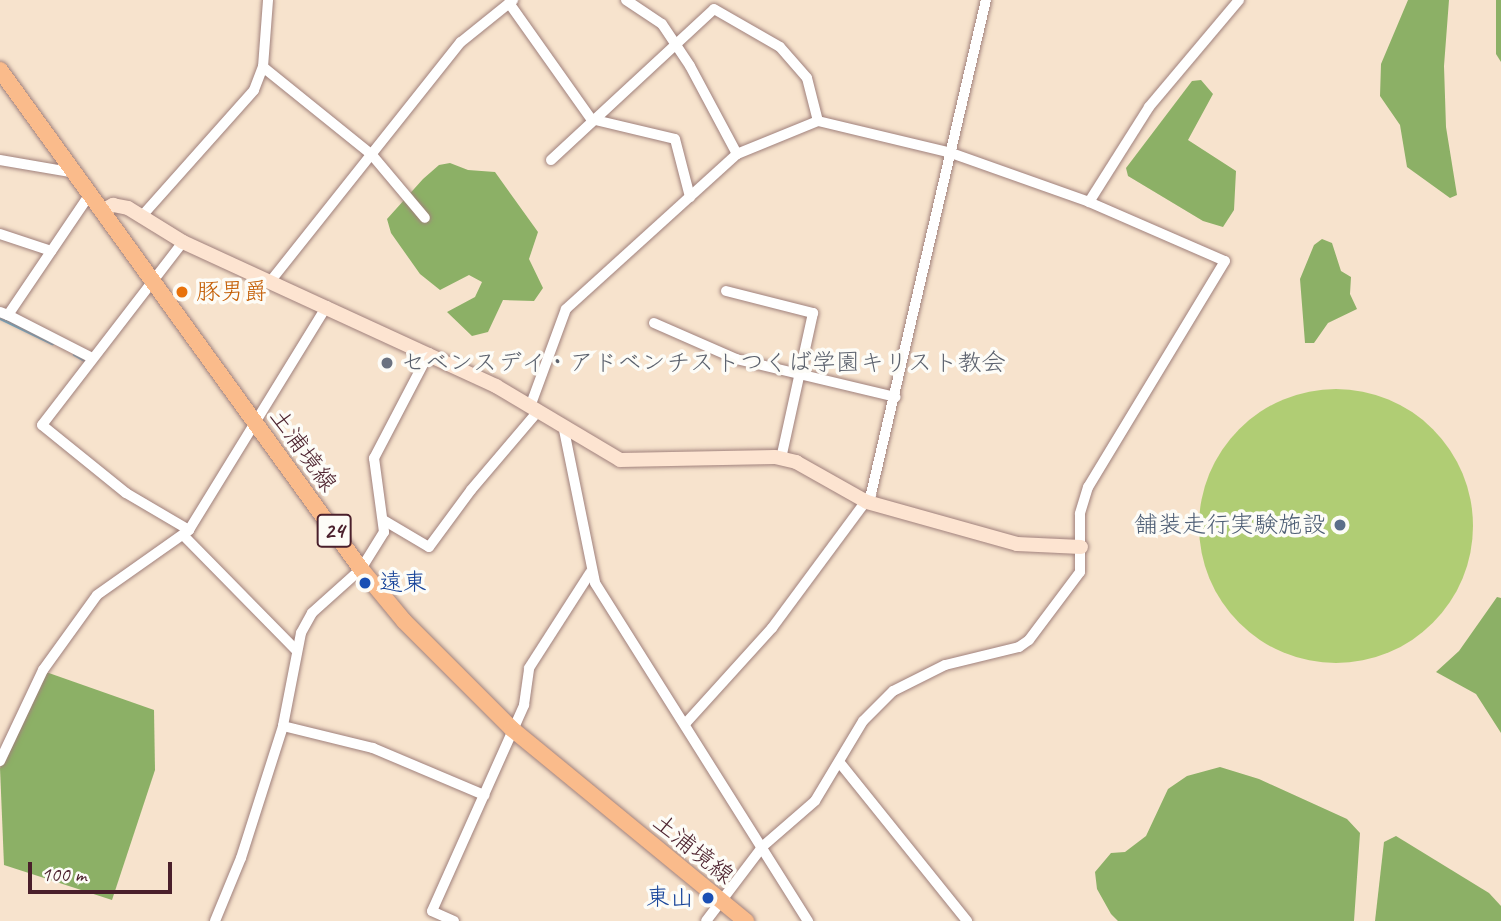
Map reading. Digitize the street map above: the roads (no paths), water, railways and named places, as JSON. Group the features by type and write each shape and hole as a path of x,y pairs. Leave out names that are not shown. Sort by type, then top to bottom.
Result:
{"main road":[{"name":"土浦境線","path":"0,70 361,569 438,658 512,729 746,921"}],"street":[{"path":"141,217 254,90 263,67 268,0"},
{"path":"626,0 662,24 737,154"},
{"path":"685,724 772,628 867,502 896,397 986,0"},
{"path":"1089,202 1149,107 1239,0"},
{"path":"269,283 461,42 511,2 591,119 675,139 690,197"},
{"path":"551,160 591,119 714,9 780,47 807,78 818,121"},
{"path":"263,67 372,155 425,218"},
{"path":"385,521 429,547 535,407 566,309 737,154 818,121 951,153 1089,202 1225,261 1088,487 1080,514 1082,565 1076,579 1029,640 1019,647 945,665 893,691 863,721 815,801 763,846 706,921"},
{"path":"0,160 75,173"},
{"path":"89,356 4,314 90,194"},
{"path":"102,211 121,205 183,242 429,353 535,407 564,430 620,460 635,462 674,457 780,458 796,462 867,502 1017,544 1081,547"},
{"path":"0,234 51,251"},
{"path":"183,242 153,282 89,356 41,425 125,494 187,533 296,650"},
{"path":"726,291 813,313 780,458"},
{"path":"0,761 43,670 97,595 187,533 327,306"},
{"path":"654,323 736,359 896,397"},
{"path":"215,921 242,859 283,726 296,650 312,613 361,569 384,532 385,521 374,458 429,353"},
{"path":"564,430 590,573 808,921"},
{"path":"454,921 432,911 524,705 530,668 590,573"},
{"path":"283,726 373,748 484,795"},
{"path":"840,763 967,921"}],"waterway":[{"path":"0,318 52,343"},
{"path":"74,354 86,361"}],"place":[{"name":"豚男爵","path":"182,292"},
{"name":"セベンスデイ・アドベンチストつくば学園キリスト教会","path":"387,363"},
{"name":"舗装走行実験施設","path":"1340,525"},
{"name":"遠東","path":"365,583"},
{"name":"東山","path":"708,898"}]}
